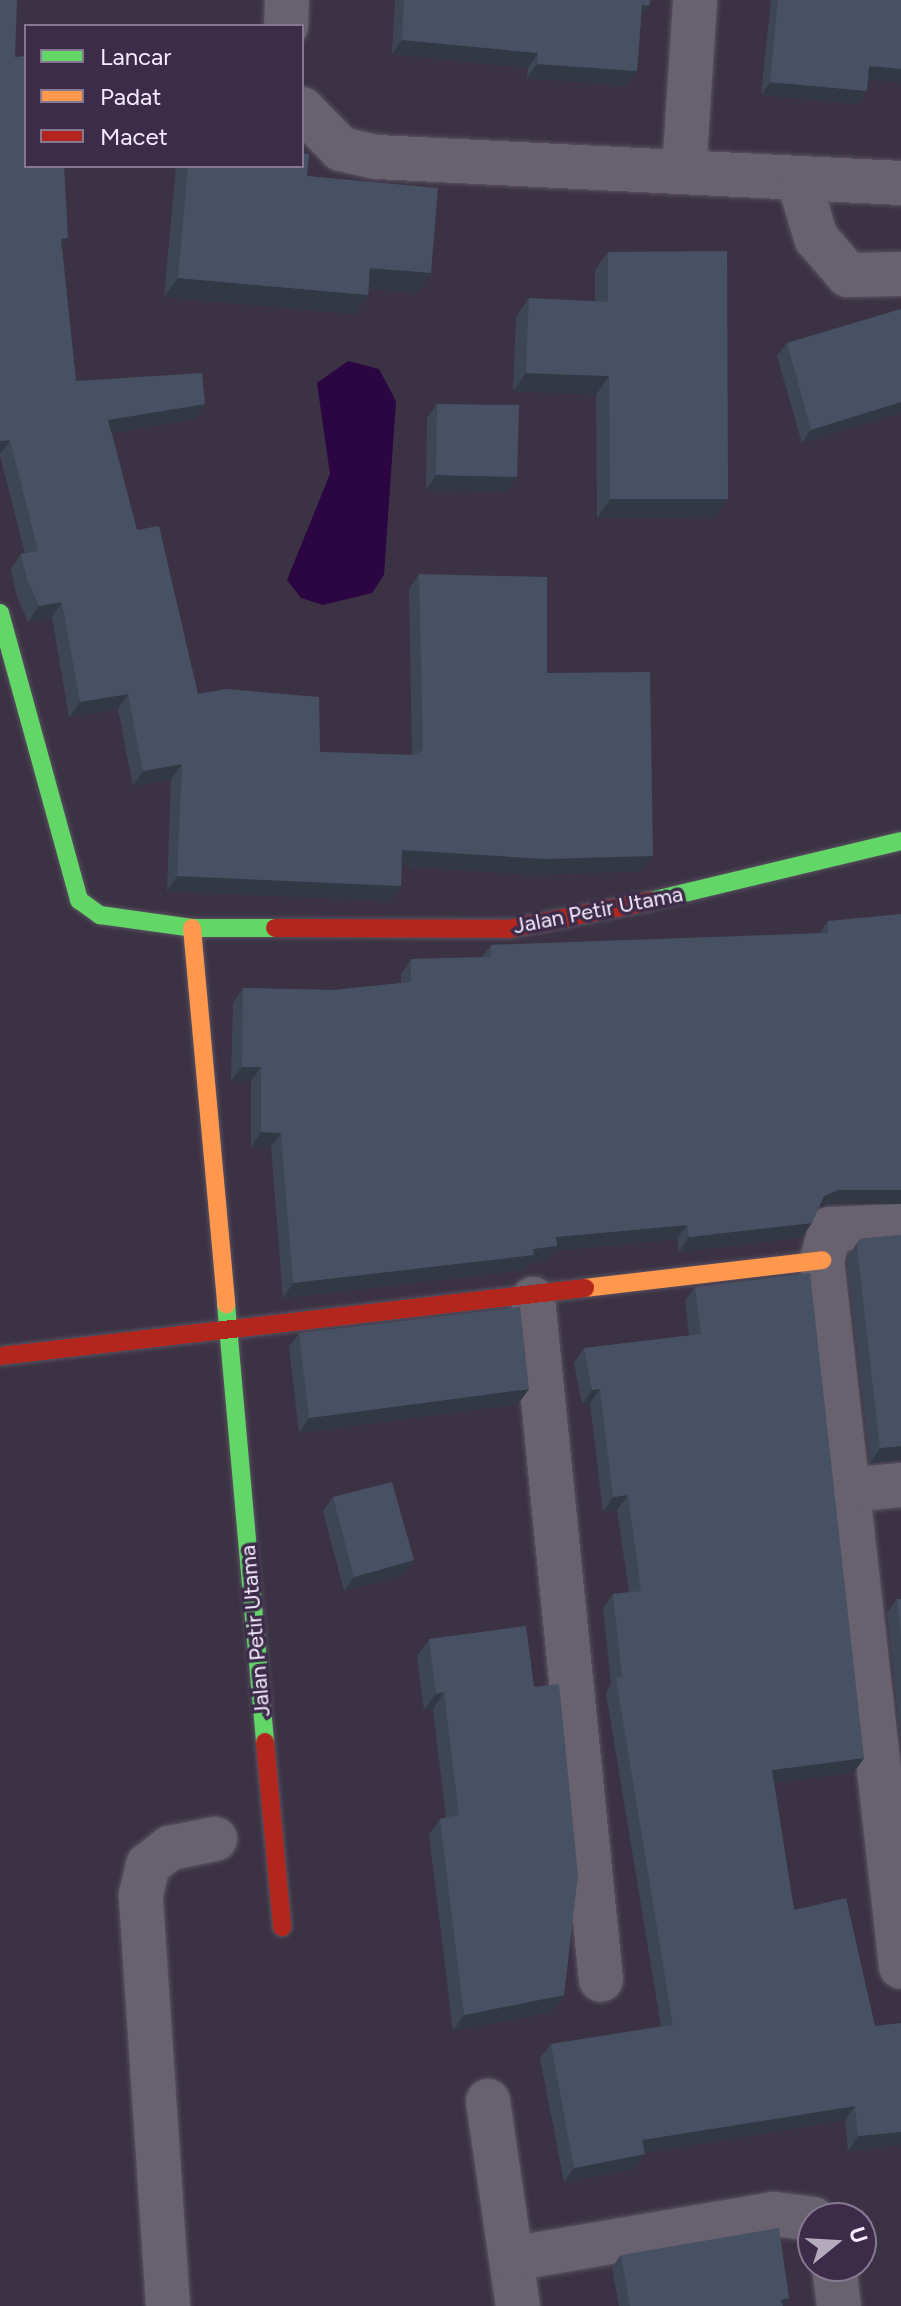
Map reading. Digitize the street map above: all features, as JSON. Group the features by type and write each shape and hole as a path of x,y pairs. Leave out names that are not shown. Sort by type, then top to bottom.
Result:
{"street":[{"path":"286,24 287,0"},
{"path":"684,172 695,0"},
{"path":"304,111 341,149 377,157 901,183"},
{"path":"798,178 816,238 848,275 901,274"},
{"name":"Jalan Petir Utama","path":"0,613 79,900 110,917 192,928 508,929 901,841"},
{"name":"Jalan Petir Utama","path":"192,928 282,1927"},
{"path":"901,1226 830,1229 822,1260 901,1967"},
{"path":"0,1356 228,1335 533,1299 822,1260"},
{"path":"533,1299 601,1980"},
{"path":"849,1490 901,1485"},
{"path":"168,2306 141,1895 148,1865 170,1848 215,1839"},
{"path":"488,2101 518,2306"},
{"path":"511,2259 774,2214 797,2217"},
{"path":"836,2282 839,2306"}],"shaded area":[{"path":"348,361 379,369 396,401 384,575 372,593 323,605 301,598 287,580 330,474 317,383"}],"building":[{"path":"0,0 17,0 15,57 24,56 24,168 64,168 68,238 61,239 76,381 202,373 205,404 108,420 137,530 159,526 198,694 226,689 319,697 320,752 414,755 423,750 419,574 547,577 547,673 650,672 653,856 545,859 402,850 401,886 177,876 182,764 143,771 128,694 80,702 62,602 39,606 27,579 21,554 38,551 10,440 0,441"},
{"path":"404,0 650,0 649,6 642,5 637,71 537,64 538,53 402,40"},
{"path":"778,0 901,0 901,69 869,66 867,91 770,82"},
{"path":"304,153 309,154 307,176 438,188 431,273 370,268 368,295 178,278 188,168 304,168"},
{"path":"727,251 728,499 610,499 609,376 526,373 529,298 608,302 608,252"},
{"path":"901,309 901,402 811,430 787,343"},
{"path":"437,404 519,405 517,477 436,475"},
{"path":"901,914 901,1190 838,1190 824,1196 812,1223 689,1237 687,1225 556,1237 557,1246 533,1249 534,1255 293,1283 281,1133 261,1132 261,1067 242,1067 243,988 334,990 411,982 411,959 491,957 491,945 828,933 828,921"},
{"path":"901,1235 901,1446 880,1448 857,1247 860,1239"},
{"path":"810,1273 864,1758 772,1770 794,1910 846,1898 875,2026 901,2023 901,2132 858,2136 855,2106 642,2140 645,2154 574,2168 551,2044 673,2025 616,1678 622,1677 613,1594 641,1591 628,1495 613,1497 600,1389 592,1390 584,1348 701,1334 695,1287"},
{"path":"520,1307 529,1389 309,1418 299,1333"},
{"path":"392,1482 414,1560 354,1577 333,1497"},
{"path":"897,1599 901,1599 901,1637"},
{"path":"526,1626 534,1687 559,1684 578,1875 564,1995 464,2015 440,1819 459,1815 444,1692 436,1694 429,1639"},
{"path":"779,2228 789,2298 781,2300 783,2306 630,2306 621,2255"}],"traffic: fast":[{"path":"0,613 79,900 100,915 192,928 275,928"},
{"path":"651,901 901,841"},
{"path":"226,1304 265,1742"}],"traffic: slow":[{"path":"192,928 226,1304"},
{"path":"585,1288 822,1260"}],"traffic: jam":[{"path":"275,928 508,929 651,901"},
{"path":"0,1356 585,1288"},
{"path":"265,1742 282,1927"}]}
